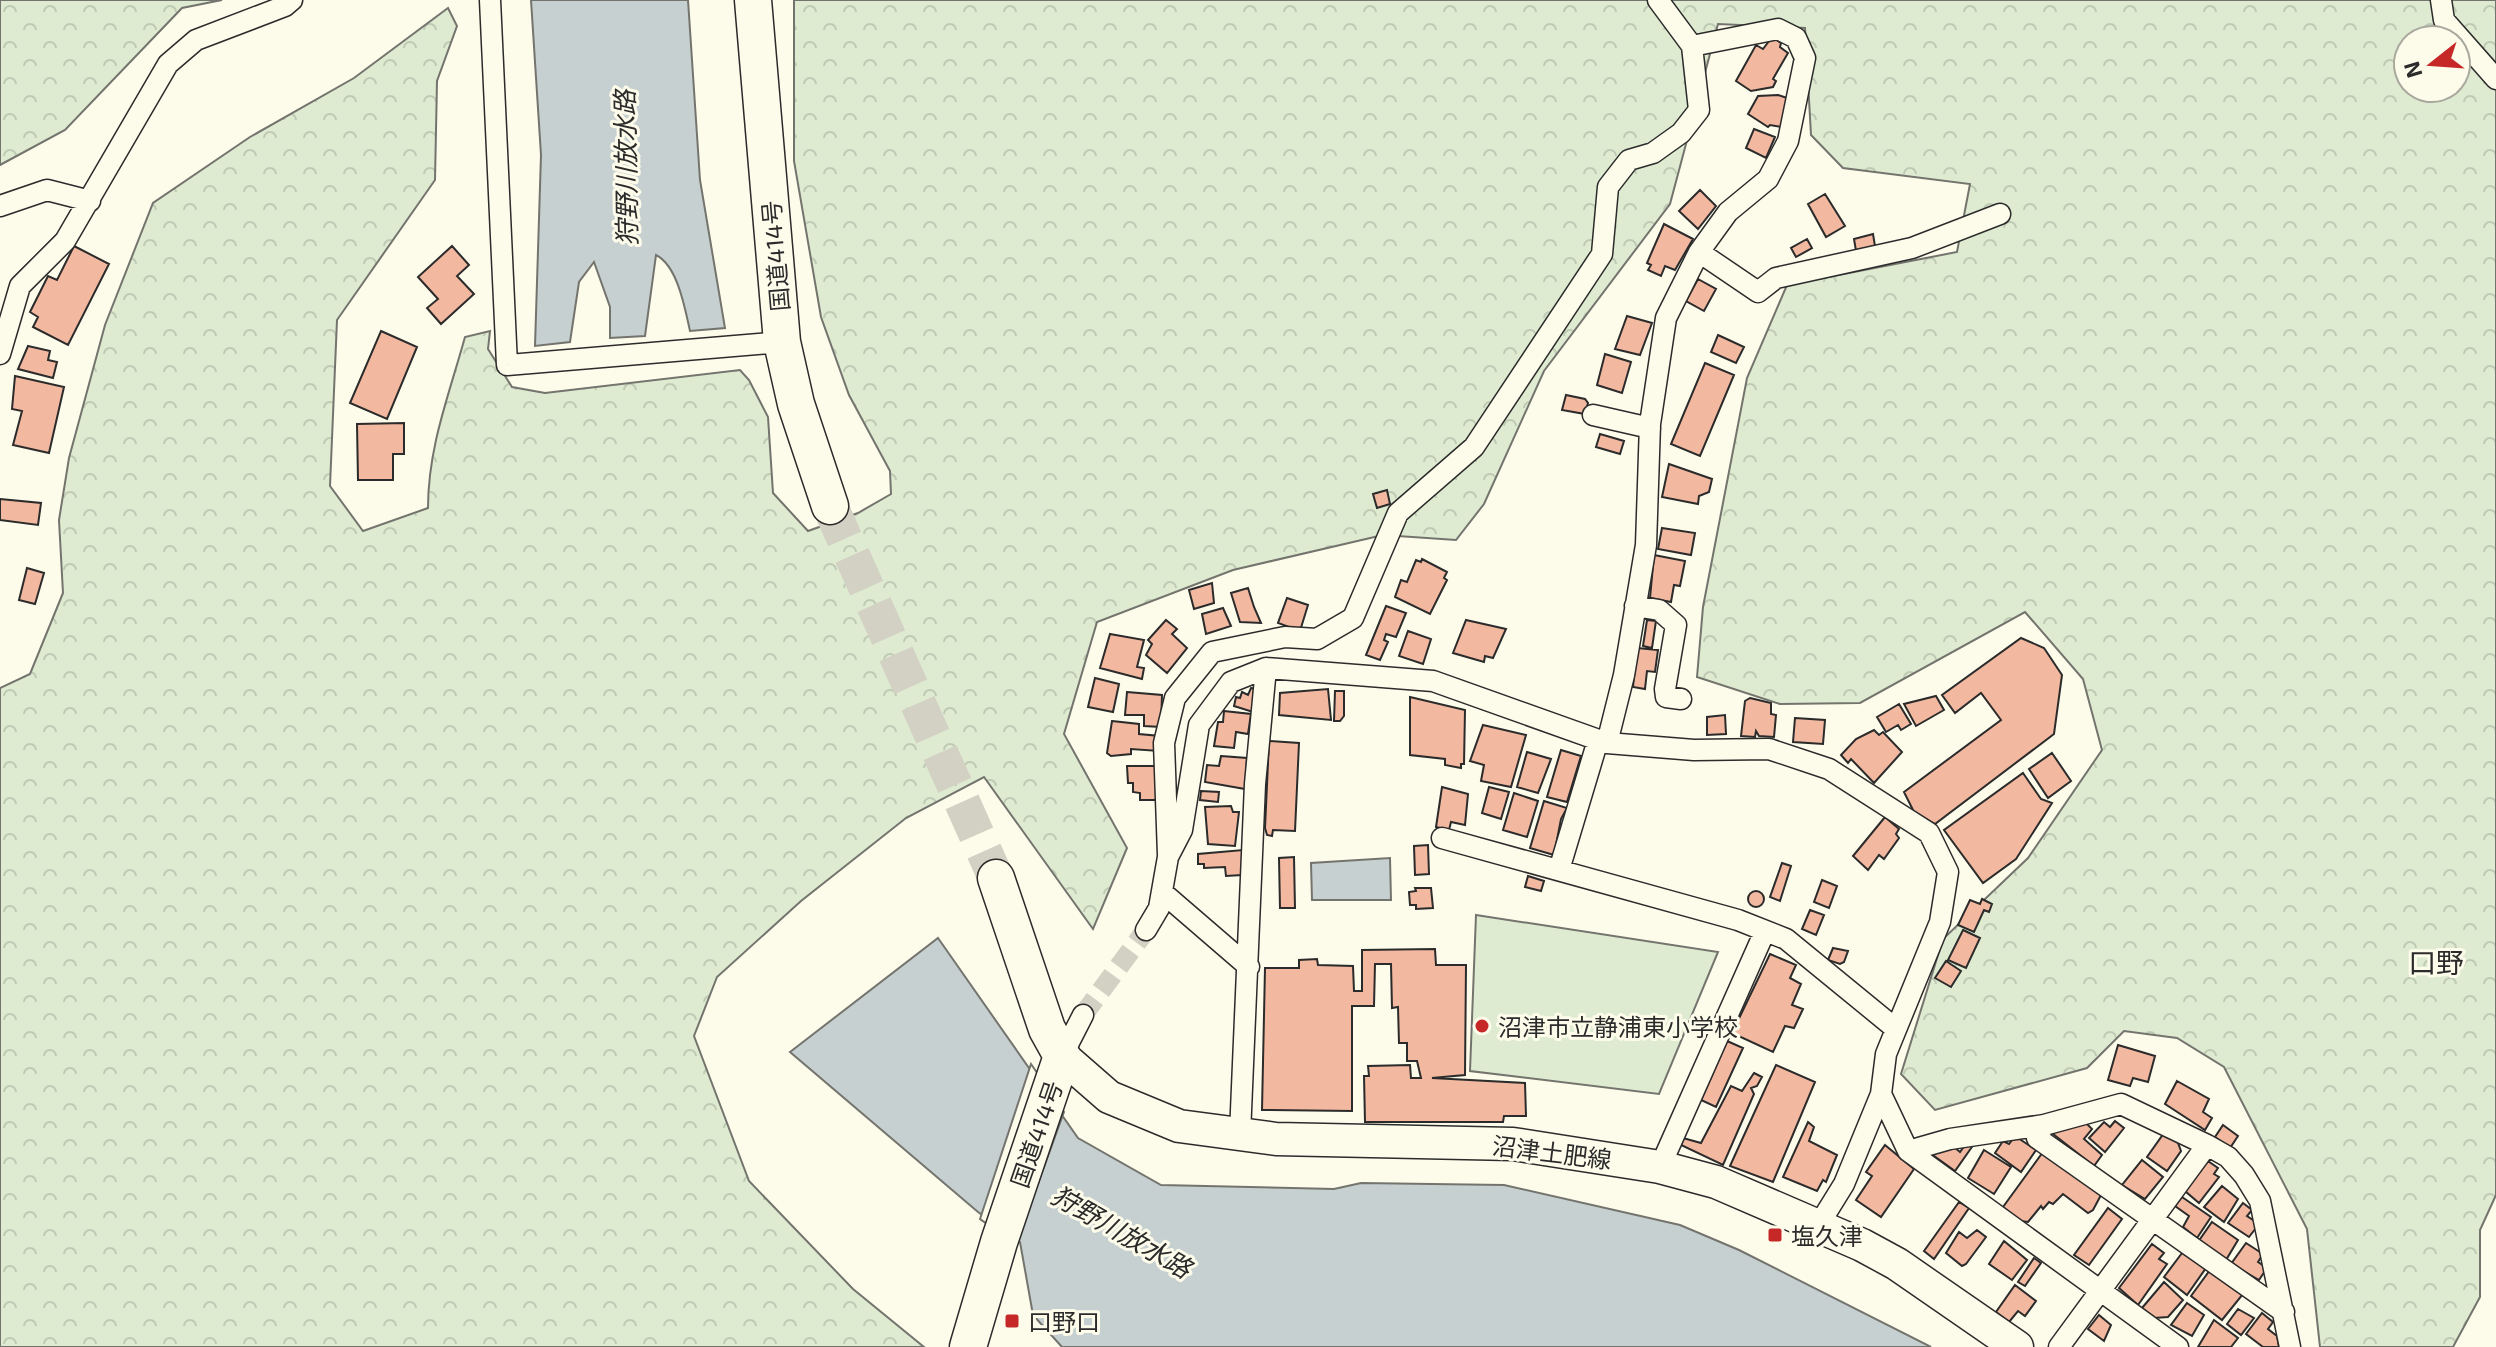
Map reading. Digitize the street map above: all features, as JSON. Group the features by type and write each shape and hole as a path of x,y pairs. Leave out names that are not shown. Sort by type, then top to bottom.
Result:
{"highway":[{"name":"国道414号","path":"753,0 782,342 796,404 830,506"},
{"name":"国道414号","path":"968,1347 999,1242 1058,1070 996,878"}],"main road":[{"name":"沼津土肥線","path":"1058,1070 1140,1113 1179,1126 1276,1139 1513,1144 1660,1167 1716,1182 1897,1264 2017,1347"}],"street":[{"path":"0,354 20,286 65,241 168,64 196,40 285,6 292,0"},
{"path":"490,0 507,365 782,342"},
{"path":"1146,930 1159,908 1168,857 1164,743 1175,698 1212,652 1285,637 1317,639 1353,618 1398,513 1474,447 1602,254 1608,187 1629,160 1653,153 1681,133 1699,110 1692,46 1658,0"},
{"path":"2441,0 2444,20 2496,79"},
{"path":"1559,870 1624,675 1646,545 1650,428 1666,318 1699,252 1728,212 1768,179 1775,166 1788,141 1805,58 1796,38 1778,29 1692,46"},
{"path":"0,206 47,190 90,201"},
{"path":"1699,252 1758,292 1776,278 1912,248 1985,213"},
{"path":"1593,415 1650,428"},
{"path":"1635,606 1659,610 1676,625 1665,689 1666,697 1681,699"},
{"path":"1168,857 1182,830 1199,725 1231,682 1266,668 1433,681 1602,742 1694,750 1769,749 1829,769 1929,833 1948,872 1946,899 1886,1054 1881,1094 1844,1184 1818,1226"},
{"path":"1240,1134 1255,784 1266,668"},
{"path":"1442,838 1738,920 1765,931 1797,948 1896,1029"},
{"path":"1162,892 1249,967"},
{"path":"1660,1167 1765,931"},
{"path":"1058,1070 1083,1015"},
{"path":"1881,1094 1908,1151 2178,1347"},
{"path":"1908,1151 1950,1139 2044,1125 2121,1104 2207,1145 2228,1157 2260,1201 2290,1347"},
{"path":"2044,1125 2037,1138 2284,1312"},
{"path":"2059,1347 2207,1145"}],"green space":[{"path":"0,0 222,0 182,8 65,130 0,165"},
{"path":"794,0 2496,0 2496,1195 2480,1230 2480,1297 2453,1347 2320,1347 2307,1229 2224,1067 2177,1038 2124,1031 2087,1068 1935,1110 1901,1074 1943,939 2028,858 2102,750 2083,679 2025,612 1860,703 1780,704 1697,677 1703,607 1747,378 1787,285 1957,252 1970,184 1843,168 1811,135 1805,28 1718,24 1670,204 1544,371 1484,504 1456,540 1383,535 1233,570 1097,622 1064,734 1127,848 1093,929 984,777 906,818 801,901 717,977 694,1036 749,1181 853,1289 924,1347 0,1347 0,688 30,674 63,593 59,520 69,458 105,325 153,203 250,137 354,78 448,8 457,26 437,81 435,180 337,320 330,486 363,531 428,508 435,442 465,337 490,331 488,349 512,387 545,393 740,370 749,380 768,417 773,493 808,531 858,513 891,494 890,471 849,395 821,317 794,161"},
{"path":"1476,915 1718,952 1659,1094 1470,1071"}],"water":[{"name":"狩野川放水路","path":"531,0 688,0 700,180 725,328 690,331 675,278 670,268 656,255 645,336 610,338 610,307 594,262 579,282 570,342 535,346 541,155"},
{"path":"1390,858 1391,900 1312,900 1311,863"},
{"name":"狩野川放水路","path":"938,938 1078,1138 1161,1185 1334,1189 1361,1183 1504,1185 1680,1225 1739,1250 1931,1347 1062,1347 1033,1315 1020,1242 978,1212 790,1052"}],"pier":[{"path":"1031,1064 1064,1112 1016,1244 980,1219"}],"building":[{"path":"1772,37 1788,53 1773,79 1776,81 1773,87 1751,91 1736,81 1756,45 1763,49"},
{"path":"1778,95 1790,99 1781,127 1768,127 1748,114 1758,96"},
{"path":"1754,129 1775,137 1766,158 1746,148"},
{"path":"1700,190 1716,206 1698,229 1679,211"},
{"path":"1825,194 1845,226 1826,237 1808,204"},
{"path":"1664,224 1693,239 1675,270 1665,266 1661,276 1648,270 1651,265 1647,263"},
{"path":"1873,234 1875,246 1856,251 1854,239"},
{"path":"1807,239 1812,248 1796,257 1791,248"},
{"path":"74,246 109,264 68,345 33,327 38,317 30,312 48,276 57,280"},
{"path":"452,246 469,265 457,276 474,294 441,324 427,308 438,299 418,277"},
{"path":"1698,279 1716,289 1704,311 1686,301"},
{"path":"1627,316 1652,323 1640,355 1615,349"},
{"path":"381,331 417,347 387,419 350,403"},
{"path":"1718,335 1744,347 1736,363 1711,352"},
{"path":"28,346 50,351 48,360 57,362 53,378 18,369"},
{"path":"1605,354 1631,362 1622,393 1597,385"},
{"path":"1705,363 1734,375 1700,456 1671,444"},
{"path":"15,376 64,387 49,453 13,445 22,411 12,409"},
{"path":"1566,395 1585,399 1588,403 1585,414 1562,410"},
{"path":"404,423 404,454 393,454 393,480 358,480 357,424"},
{"path":"1600,434 1624,441 1620,454 1596,447"},
{"path":"1669,464 1712,479 1709,492 1699,496 1698,504 1662,497"},
{"path":"1387,490 1390,504 1377,508 1373,494"},
{"path":"0,499 41,503 38,525 0,520"},
{"path":"1662,528 1695,533 1691,555 1658,549"},
{"path":"1654,555 1685,561 1680,586 1674,585 1671,602 1650,598"},
{"path":"1422,559 1447,572 1444,578 1447,580 1430,614 1395,597 1401,580 1407,582 1416,560 1421,562"},
{"path":"27,568 44,573 35,604 19,600"},
{"path":"1212,583 1214,603 1194,609 1189,590"},
{"path":"1248,588 1261,623 1240,622 1231,593"},
{"path":"1287,598 1308,605 1300,631 1278,623"},
{"path":"1386,606 1406,613 1396,637 1386,634 1384,640 1388,642 1380,660 1366,655"},
{"path":"1223,608 1231,626 1206,634 1202,614"},
{"path":"1166,620 1177,629 1172,634 1187,648 1167,673 1146,655 1152,644 1148,640"},
{"path":"1466,620 1506,629 1493,658 1485,656 1484,662 1453,653"},
{"path":"1647,620 1656,621 1652,648 1643,646"},
{"path":"1408,631 1431,639 1423,664 1399,656"},
{"path":"1110,634 1144,640 1137,667 1144,668 1142,679 1100,668"},
{"path":"2021,638 2044,648 2062,675 2054,734 1935,824 1914,812 1904,792 2001,720 1981,693 1955,713 1942,695"},
{"path":"1637,648 1658,650 1655,672 1647,671 1645,689 1633,687"},
{"path":"1095,678 1119,684 1113,712 1088,707"},
{"path":"1251,688 1257,689 1253,712 1234,706 1236,697 1240,698 1242,692 1248,695"},
{"path":"1328,689 1331,720 1279,715 1280,693"},
{"path":"1335,691 1344,691 1344,716 1340,721 1334,721"},
{"path":"1127,692 1162,695 1161,727 1144,726 1144,715 1125,715"},
{"path":"1936,696 1944,710 1916,726 1904,704"},
{"path":"1410,697 1465,710 1464,764 1461,768 1445,765 1445,759 1410,755"},
{"path":"1750,698 1771,703 1771,714 1776,715 1774,737 1759,736 1756,731 1755,737 1741,736 1745,701"},
{"path":"1899,704 1911,724 1901,730 1898,725 1886,732 1877,717"},
{"path":"1224,711 1251,714 1248,734 1236,732 1234,748 1214,746 1218,722 1223,722"},
{"path":"1725,715 1726,734 1707,735 1707,717"},
{"path":"1795,718 1825,720 1823,744 1793,742"},
{"path":"1112,721 1139,724 1139,734 1160,736 1159,751 1131,749 1131,754 1111,756 1107,753"},
{"path":"1483,725 1526,735 1511,787 1481,781 1484,765 1470,761"},
{"path":"1874,730 1879,735 1883,732 1902,752 1874,783 1851,759 1848,763 1841,755 1856,739"},
{"path":"1269,741 1299,743 1295,831 1273,830 1272,836 1267,835 1265,828"},
{"path":"1561,750 1581,756 1567,802 1547,797"},
{"path":"1527,752 1551,759 1538,793 1517,787"},
{"path":"2052,753 2071,781 2048,798 2029,769"},
{"path":"1221,756 1247,758 1245,789 1205,782 1207,765 1219,766"},
{"path":"1127,766 1158,766 1158,800 1140,800 1140,793 1133,792 1133,783 1128,783"},
{"path":"2023,773 2041,799 2052,803 2016,859 1983,883 1944,830"},
{"path":"1442,787 1468,794 1465,825 1451,822 1449,830 1436,827"},
{"path":"1489,787 1509,792 1501,819 1482,813"},
{"path":"1201,791 1219,792 1218,802 1200,800"},
{"path":"1514,793 1538,801 1527,837 1503,830"},
{"path":"1544,801 1567,808 1561,819 1554,855 1530,848"},
{"path":"1231,806 1233,812 1239,812 1235,846 1208,844 1205,807"},
{"path":"1885,817 1899,829 1896,834 1899,838 1884,859 1879,855 1868,870 1853,856"},
{"path":"1428,845 1429,874 1415,875 1414,846"},
{"path":"1243,850 1242,875 1226,876 1225,867 1204,868 1204,864 1198,864 1198,854"},
{"path":"1294,857 1295,908 1280,908 1279,858"},
{"path":"1782,863 1791,866 1780,901 1770,897"},
{"path":"1528,876 1544,881 1541,891 1525,887"},
{"path":"1822,880 1837,886 1829,908 1814,902"},
{"path":"1415,888 1431,888 1433,908 1416,909 1416,905 1410,905 1409,892 1416,891"},
{"path":"1756,891 1762,893 1762,905 1756,907 1750,905 1748,899 1750,893"},
{"path":"1982,899 1992,904 1989,912 1984,910 1974,932 1958,925 1970,900 1980,904"},
{"path":"1810,910 1824,915 1816,935 1802,929"},
{"path":"1963,930 1980,938 1966,968 1948,960"},
{"path":"1833,948 1848,951 1844,962 1840,964 1828,960"},
{"path":"1435,949 1436,965 1466,965 1465,1075 1432,1078 1525,1083 1526,1116 1504,1116 1503,1122 1365,1122 1364,1076 1369,1076 1368,1066 1410,1065 1411,1078 1421,1078 1417,1061 1407,1061 1407,1043 1399,1043 1398,1007 1392,1008 1391,964 1375,964 1374,1006 1352,1006 1352,1111 1262,1110 1265,968 1299,968 1299,960 1317,959 1318,965 1353,966 1354,991 1362,991 1362,950"},
{"path":"1770,954 1796,965 1790,978 1801,984 1792,1005 1803,1009 1794,1028 1785,1026 1773,1052 1732,1033"},
{"path":"1946,961 1961,971 1951,987 1935,978"},
{"path":"1727,1041 1743,1048 1716,1107 1701,1100"},
{"path":"2118,1045 2155,1056 2148,1082 2133,1078 2130,1086 2108,1080"},
{"path":"1776,1065 1815,1082 1773,1182 1730,1166"},
{"path":"1754,1073 1762,1077 1757,1086 1751,1088 1754,1094 1723,1165 1681,1145 1683,1138 1701,1143 1731,1086 1742,1091"},
{"path":"2177,1081 2209,1099 2203,1112 2212,1118 2205,1130 2165,1104"},
{"path":"2083,1120 2092,1129 2084,1139 2102,1155 2094,1166 2048,1130"},
{"path":"2115,1121 2124,1128 2105,1152 2089,1138 2104,1122 2110,1127"},
{"path":"1808,1122 1814,1127 1809,1141 1837,1155 1826,1182 1823,1180 1817,1191 1783,1177"},
{"path":"2223,1125 2238,1136 2230,1148 2215,1137"},
{"path":"2164,1133 2178,1143 2181,1151 2167,1171 2147,1157"},
{"path":"2015,1136 2036,1150 2021,1172 1995,1153 2003,1141 2009,1144"},
{"path":"1974,1144 1955,1171 1930,1153 1953,1146 1960,1152 1965,1145"},
{"path":"1885,1145 1914,1169 1881,1217 1856,1200 1872,1176 1866,1172"},
{"path":"1984,1150 2011,1167 1994,1194 1968,1178"},
{"path":"2043,1152 2101,1195 2093,1210 2088,1213 2063,1194 2053,1204 2049,1202 2043,1209 2041,1206 2028,1222 2020,1221 2003,1207"},
{"path":"2142,1160 2163,1177 2145,1199 2122,1185"},
{"path":"2208,1161 2218,1168 2214,1174 2219,1177 2199,1203 2185,1191"},
{"path":"2222,1186 2238,1199 2224,1222 2204,1207"},
{"path":"2182,1197 2211,1217 2197,1238 2183,1227 2189,1216 2175,1206"},
{"path":"1959,1202 1969,1208 1934,1259 1924,1251"},
{"path":"2243,1203 2252,1210 2247,1216 2259,1224 2249,1237 2228,1223"},
{"path":"2108,1208 2122,1219 2089,1265 2074,1255"},
{"path":"2212,1222 2238,1240 2226,1260 2198,1242"},
{"path":"1977,1230 1986,1237 1962,1266 1946,1253 1959,1232 1967,1238"},
{"path":"2004,1241 2027,1260 2012,1280 1989,1264"},
{"path":"2246,1243 2263,1254 2258,1262 2267,1268 2259,1280 2231,1264"},
{"path":"2152,1244 2164,1253 2159,1259 2167,1264 2138,1305 2119,1288"},
{"path":"2182,1253 2206,1268 2187,1295 2164,1277"},
{"path":"2034,1258 2041,1263 2025,1286 2018,1282"},
{"path":"2210,1270 2243,1294 2222,1320 2191,1296"},
{"path":"2164,1282 2183,1300 2168,1317 2154,1318 2142,1308"},
{"path":"2015,1285 2036,1301 2025,1316 2018,1311 2009,1322 1996,1312"},
{"path":"2187,1303 2204,1315 2192,1336 2171,1325"},
{"path":"2238,1309 2254,1318 2241,1335 2227,1324"},
{"path":"2262,1313 2273,1322 2268,1329 2277,1336 2279,1347 2263,1347 2246,1334"},
{"path":"2099,1315 2111,1325 2104,1341 2088,1329"},
{"path":"2214,1320 2238,1338 2231,1347 2198,1347"}],"tunnel":[{"path":"830,506 996,878"},
{"path":"1083,1015 1146,930"}],"place":[{"name":"沼津市立静浦東小学校","path":"1482,1026"},
{"name":"塩久津","path":"1775,1235"},
{"name":"口野口","path":"1012,1321"}],"district":[{"name":"口野","path":"2436,962"}]}
